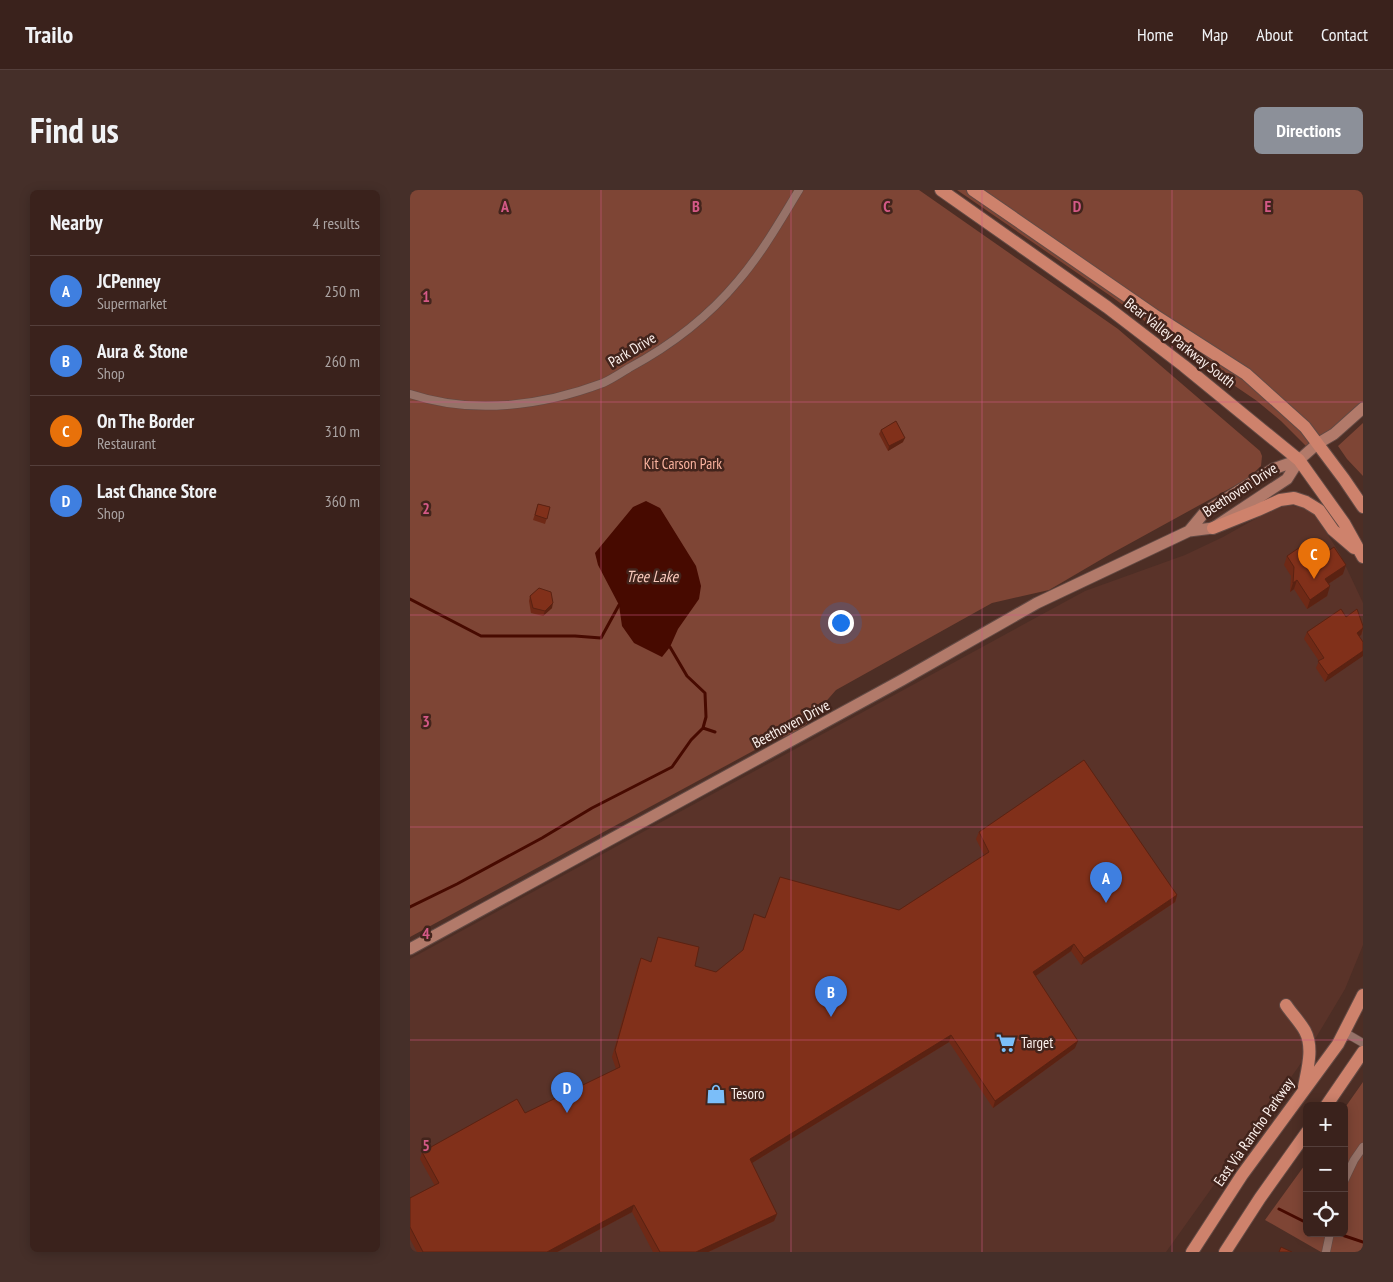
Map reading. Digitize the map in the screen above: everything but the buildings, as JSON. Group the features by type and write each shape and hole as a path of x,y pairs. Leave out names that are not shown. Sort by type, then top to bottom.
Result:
{"main road":[{"name":"Bear Valley Parkway South","path":"941,190 1107,307 1184,366 1299,460 1344,523 1362,555"},
{"name":"Bear Valley Parkway South","path":"973,190 1161,319 1246,374 1304,428 1363,507"},
{"name":"Beethoven Drive","path":"410,949 911,675 1037,603 1189,532 1213,528 1287,480 1299,460 1317,444 1334,434 1363,408"},
{"name":"Beethoven Drive","path":"1189,532 1204,513 1273,469 1299,460"},
{"path":"1213,528 1280,500 1294,498 1319,510 1333,530 1362,555"},
{"path":"1344,1032 1363,994"},
{"path":"1286,1005 1308,1038 1309,1058 1304,1090"},
{"name":"East Via Rancho Parkway","path":"1192,1252 1242,1175 1338,1044 1344,1032"},
{"path":"1329,1102 1363,1052"},
{"path":"1225,1252 1260,1198 1303,1138"}],"street":[{"name":"Park Drive","path":"410,394 446,403 485,406 551,399 604,382 659,352 700,320 737,282 759,254 799,190"},
{"path":"1344,1032 1363,1043"},
{"path":"1348,1173 1363,1147"}],"shaded area":[{"path":"1286,505 1300,507 1312,512 1317,518 1340,554 1363,603 1363,945 1345,989 1299,1066 1166,1252 410,1252 410,959 1085,591 1185,555 1223,537 1266,513"}],"green space":[{"name":"Kit Carson Park","path":"410,190 919,190 1118,329 1260,451 1262,456 1261,466 1247,479 1049,590 992,603 836,690 801,730 766,744 410,937"},
{"path":"957,190 1363,190 1363,409 1314,454 1281,421 1257,401 1112,297"},
{"path":"1363,423 1363,476 1338,446"},
{"path":"1363,1082 1363,1252 1321,1252 1265,1220 1303,1168 1303,1237 1348,1237 1348,1103"}],"water":[{"name":"Tree Lake","path":"646,501 660,508 696,566 701,586 699,599 678,629 670,647 662,657 634,643 622,626 619,605 598,565 595,553 633,507"}],"waterway":[{"path":"410,599 481,636 575,636 601,638 619,605"},
{"path":"410,907 457,884 542,838 592,808 672,767 691,740 703,728 706,717 705,693 687,676 670,647"},
{"path":"703,728 715,732"},
{"path":"1279,1209 1303,1221"},
{"path":"1348,1237 1363,1242"}],"place":[{"name":"On The Border","path":"1314,579"},
{"name":"JCPenney","path":"1106,903"},
{"name":"Aura & Stone","path":"831,1017"},
{"name":"Target","path":"1006,1043"},
{"name":"Tesoro","path":"716,1094"},
{"name":"Last Chance Store","path":"567,1113"}]}
